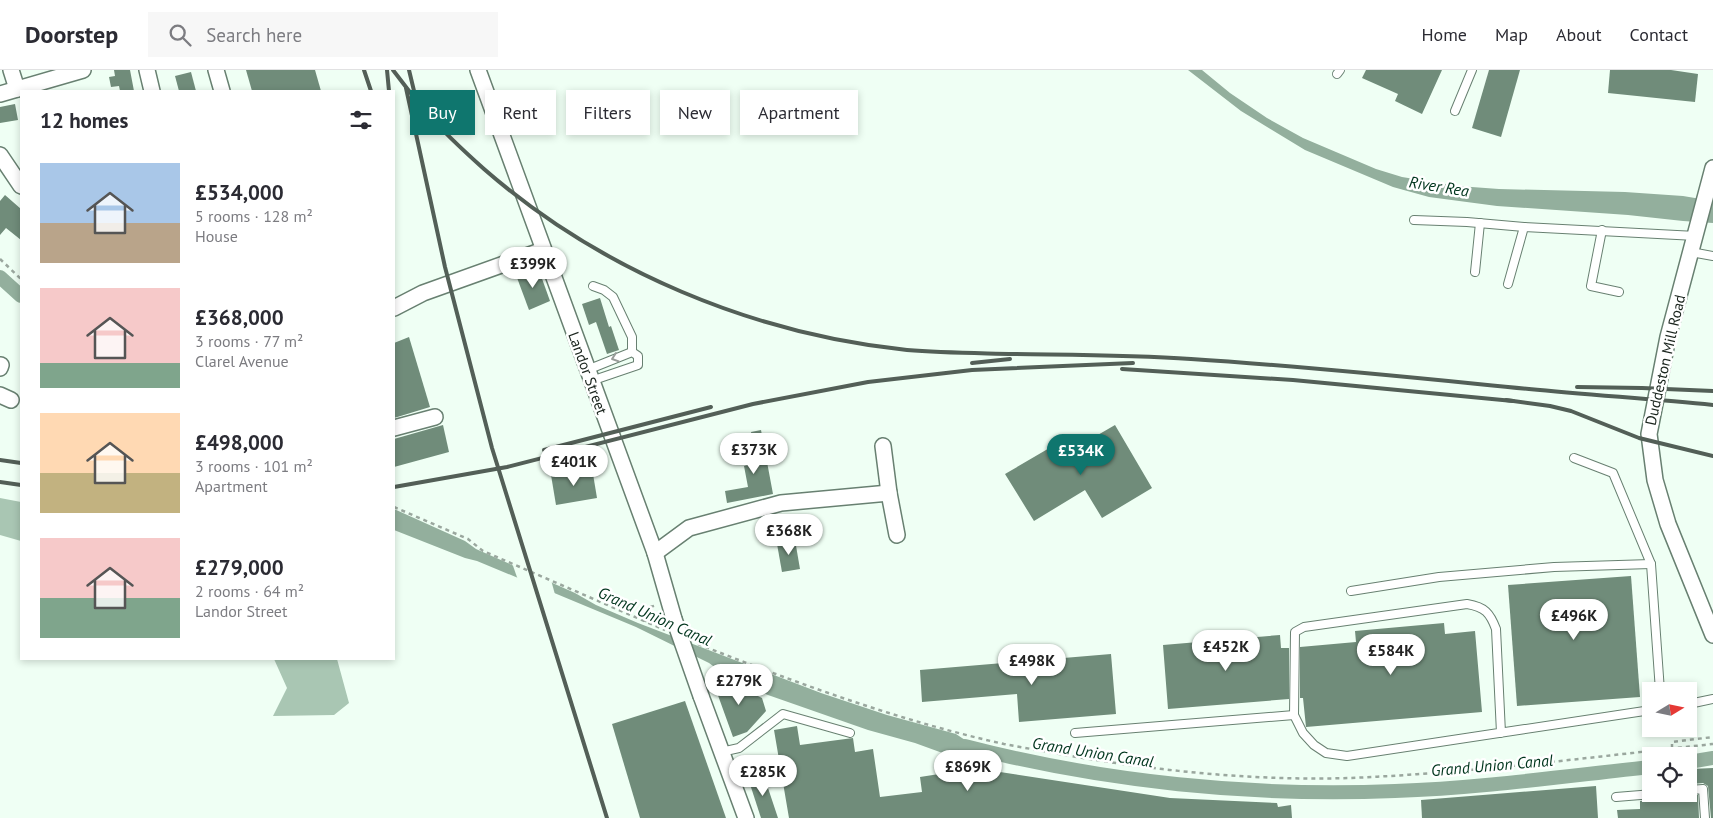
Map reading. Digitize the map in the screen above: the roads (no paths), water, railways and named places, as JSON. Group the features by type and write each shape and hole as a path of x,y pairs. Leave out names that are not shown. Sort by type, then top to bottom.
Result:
{"street":[{"path":"11,70 17,89"},
{"path":"0,94 83,70"},
{"path":"147,70 152,90"},
{"path":"216,70 222,90"},
{"name":"Landor Street","path":"478,70 655,553 669,602 672,626 701,696 746,818"},
{"path":"0,155 20,185"},
{"name":"Duddeston Mill Road","path":"1712,173 1668,337 1649,434 1656,480 1668,524 1709,613 1713,636"},
{"path":"395,307 423,293 543,250"},
{"path":"395,428 434,418"},
{"path":"883,446 896,535"},
{"path":"655,553 689,528 781,503 889,493"}],"lane":[{"path":"1455,110 1472,70"},
{"path":"1414,220 1524,227 1697,232"},
{"path":"1475,272 1480,223"},
{"path":"1508,284 1524,227"},
{"path":"1602,230 1592,286 1619,292"},
{"path":"1691,252 1713,256"},
{"path":"593,286 604,290 613,297 632,337 632,352"},
{"path":"589,376 638,365 638,356 632,352"},
{"path":"589,376 632,352"},
{"path":"1574,458 1613,473 1651,564 1659,682"},
{"path":"1351,591 1439,577 1554,567 1651,564"},
{"path":"1501,733 1496,629 1491,616 1479,606 1467,604 1304,627 1295,632 1294,716 1303,733 1326,753 1347,756 1501,733 1642,711"},
{"path":"1698,702 1713,699"},
{"path":"721,752 739,748 783,714 850,733"},
{"path":"1075,733 1294,716"},
{"path":"1697,789 1702,789 1705,818"},
{"path":"1616,798 1642,795"}],"water":[{"name":"River Rea","path":"1188,70 1202,70 1230,93 1267,118 1303,138 1376,169 1402,177 1458,186 1499,189 1625,192 1683,196 1713,201 1713,223 1497,206 1429,197 1393,187 1305,150 1241,111"},
{"path":"395,509 465,541 476,549 638,623 821,693 887,715 956,734 974,746 983,747 981,754 957,753 959,759 768,695 732,680 709,663 636,627 477,561 395,530"}],"waterway":[{"name":"Grand Union Canal","path":"0,277 20,295"},
{"name":"Grand Union Canal","path":"965,746 1018,759 1124,778 1233,789 1287,792 1395,791 1459,787 1642,768"},
{"name":"Grand Union Canal","path":"1697,761 1713,758"}],"railway":[{"path":"364,70 371,90"},
{"path":"387,70 389,90"},
{"path":"393,70 448,136 484,169 529,205 578,238 629,267 682,292 736,313 792,329 849,342 907,350 1147,357 1233,362 1713,405"},
{"path":"409,70 414,90"},
{"path":"406,88 445,267 492,448 607,818"},
{"path":"972,363 1010,359"},
{"path":"395,487 507,467 753,404 868,382 972,370 1133,363"},
{"path":"1122,369 1293,380 1513,401"},
{"path":"1577,387 1713,391"},
{"path":"1506,400 1571,411 1639,438 1713,456"},
{"path":"544,450 711,407"},
{"path":"0,460 20,463"},
{"path":"0,482 20,485"}]}
